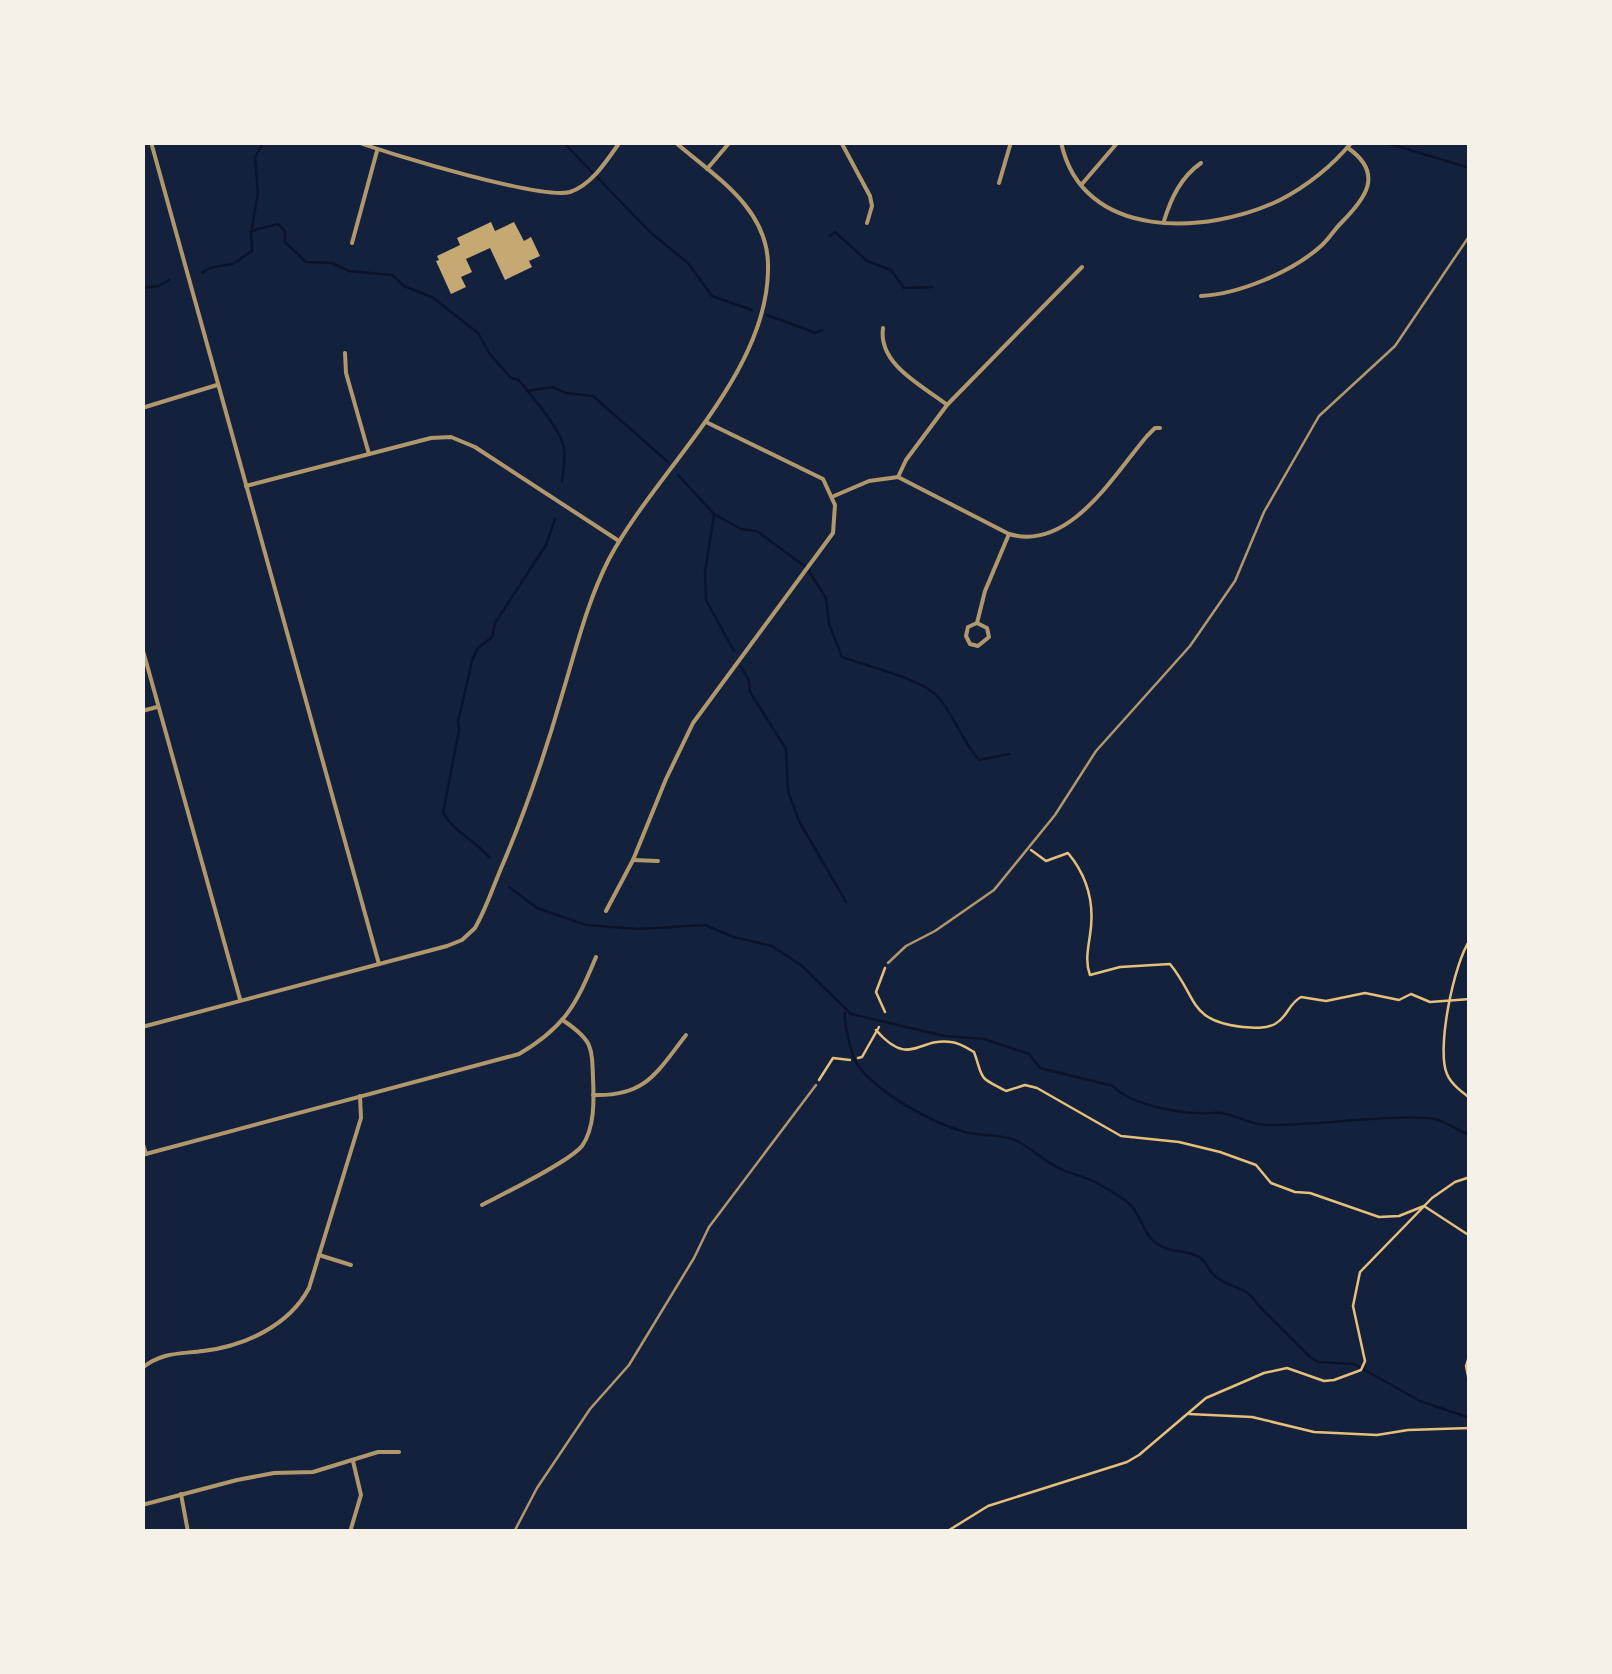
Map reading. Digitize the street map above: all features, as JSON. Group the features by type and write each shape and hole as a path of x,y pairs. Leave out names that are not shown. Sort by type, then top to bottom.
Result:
{"street":[{"path":"151,142 379,964"},
{"path":"358,142 517,187 559,193 584,184 620,142"},
{"path":"142,1027 455,944 479,922 536,780 593,596 619,542 706,422 745,357 766,290 768,259 756,218 742,200 675,142"},
{"path":"706,169 730,142"},
{"path":"841,142 870,196 868,222"},
{"path":"999,184 1012,142"},
{"path":"1060,142 1065,161 1094,200 1136,220 1164,223 1205,223 1256,210 1308,184 1350,145 1366,168 1368,188 1360,206 1326,242 1246,288 1201,296"},
{"path":"1080,185 1118,142"},
{"path":"352,243 378,150"},
{"path":"1164,223 1178,186 1188,172 1201,164"},
{"path":"898,477 947,405 1082,267"},
{"path":"884,328 882,340 890,359 947,405"},
{"path":"345,354 346,373 369,454"},
{"path":"142,408 217,385"},
{"path":"606,910 633,860 692,724 833,533 836,519 833,496 814,473 762,452 706,422"},
{"path":"833,496 869,481 898,477 1009,534 1031,538 1063,528 1079,516 1147,436 1160,428"},
{"path":"246,486 431,438 460,438 619,542"},
{"path":"977,623 981,602 1009,534"},
{"path":"977,623 986,628 989,637 978,646 970,644 966,636 968,627 977,623"},
{"path":"142,647 241,1001"},
{"path":"142,711 159,706"},
{"path":"633,860 658,861"},
{"path":"142,1141 144,1154 499,1061 533,1045 564,1021 580,997 596,957"},
{"path":"482,1205 580,1148 590,1130 594,1096 592,1048 582,1034 564,1021"},
{"path":"594,1096 628,1093 648,1083 686,1035"},
{"path":"142,1368 166,1354 216,1349 273,1328 292,1313 304,1298 320,1255 360,1118 360,1096"},
{"path":"320,1255 351,1264"},
{"path":"142,1504 262,1475 313,1472 385,1451 400,1452"},
{"path":"350,1532 361,1495 353,1460"},
{"path":"181,1494 188,1532"}],"lane":[{"path":"888,963 906,946 994,890 1055,815 1096,752 1190,646 1235,581 1264,512 1320,416 1396,346 1470,235"},
{"path":"514,1532 537,1488 590,1409 628,1365 709,1228 816,1085"}],"path":[{"path":"1028,848 1046,861 1068,853 1080,868 1092,906 1087,958 1090,974 1120,967 1170,964 1199,1010 1213,1021 1268,1027 1302,997 1326,1000 1365,993 1392,1000 1412,994 1430,1002 1470,999"},
{"path":"1470,940 1447,999 1446,1071 1470,1098"},
{"path":"885,1012 876,992 888,963"},
{"path":"858,1058 877,1028 892,1046 909,1051 939,1042 960,1044 974,1052 978,1074 1006,1090 1037,1088 1121,1136 1178,1142 1235,1157 1256,1165 1271,1183 1336,1200 1379,1217 1399,1216 1424,1206"},
{"path":"816,1085 833,1058 850,1060"},
{"path":"946,1532 988,1506 1127,1462 1206,1398 1264,1373 1286,1368 1324,1381 1361,1370 1366,1360 1353,1306 1360,1272 1424,1206 1445,1188 1470,1177"},
{"path":"1424,1206 1470,1236"},
{"path":"1470,1354 1466,1366 1470,1386"},
{"path":"1189,1414 1252,1418 1314,1432 1376,1435 1470,1428"}],"building":[{"path":"491,222 495,231 514,222 524,241 531,237 540,256 529,261 532,267 505,280 490,248 466,259 472,272 461,277 466,287 451,294 437,256 460,245 457,238"}],"waterway":[{"path":"252,228 258,193 255,157 264,142"},
{"path":"563,142 650,232 688,263 712,296 752,310"},
{"path":"1383,142 1470,168"},
{"path":"202,273 237,261 252,251 251,231 278,224 285,231 285,242 306,262 392,275 404,286 432,297 478,333 489,353 511,378 519,380 552,422 564,448 562,481"},
{"path":"830,236 835,232 867,261 891,270 904,288 932,287"},
{"path":"142,288 169,280"},
{"path":"767,315 816,333 822,330"},
{"path":"527,391 552,387 593,396 668,462"},
{"path":"678,475 714,514 741,529 757,531 807,568 826,598 829,624 842,657 908,679 931,691 945,705 979,760 1009,754"},
{"path":"714,515 705,572 706,600 734,651"},
{"path":"489,857 443,813 458,722 477,649 492,637 495,623 546,545 555,519"},
{"path":"741,666 750,692 786,749 788,791 799,821 846,902"},
{"path":"509,887 537,908 586,925 639,929 705,925 733,937 772,946 802,966 851,1014 945,1036 984,1039 1029,1054 1040,1068 1113,1086 1133,1099 1160,1108 1225,1114 1265,1125 1427,1118 1470,1135"},
{"path":"845,1013 848,1039 857,1064 877,1085 906,1105 965,1132 1017,1141 1055,1166 1117,1194 1134,1209 1154,1242 1199,1257 1215,1276 1248,1293 1318,1362 1354,1364 1420,1401 1470,1418"}]}
